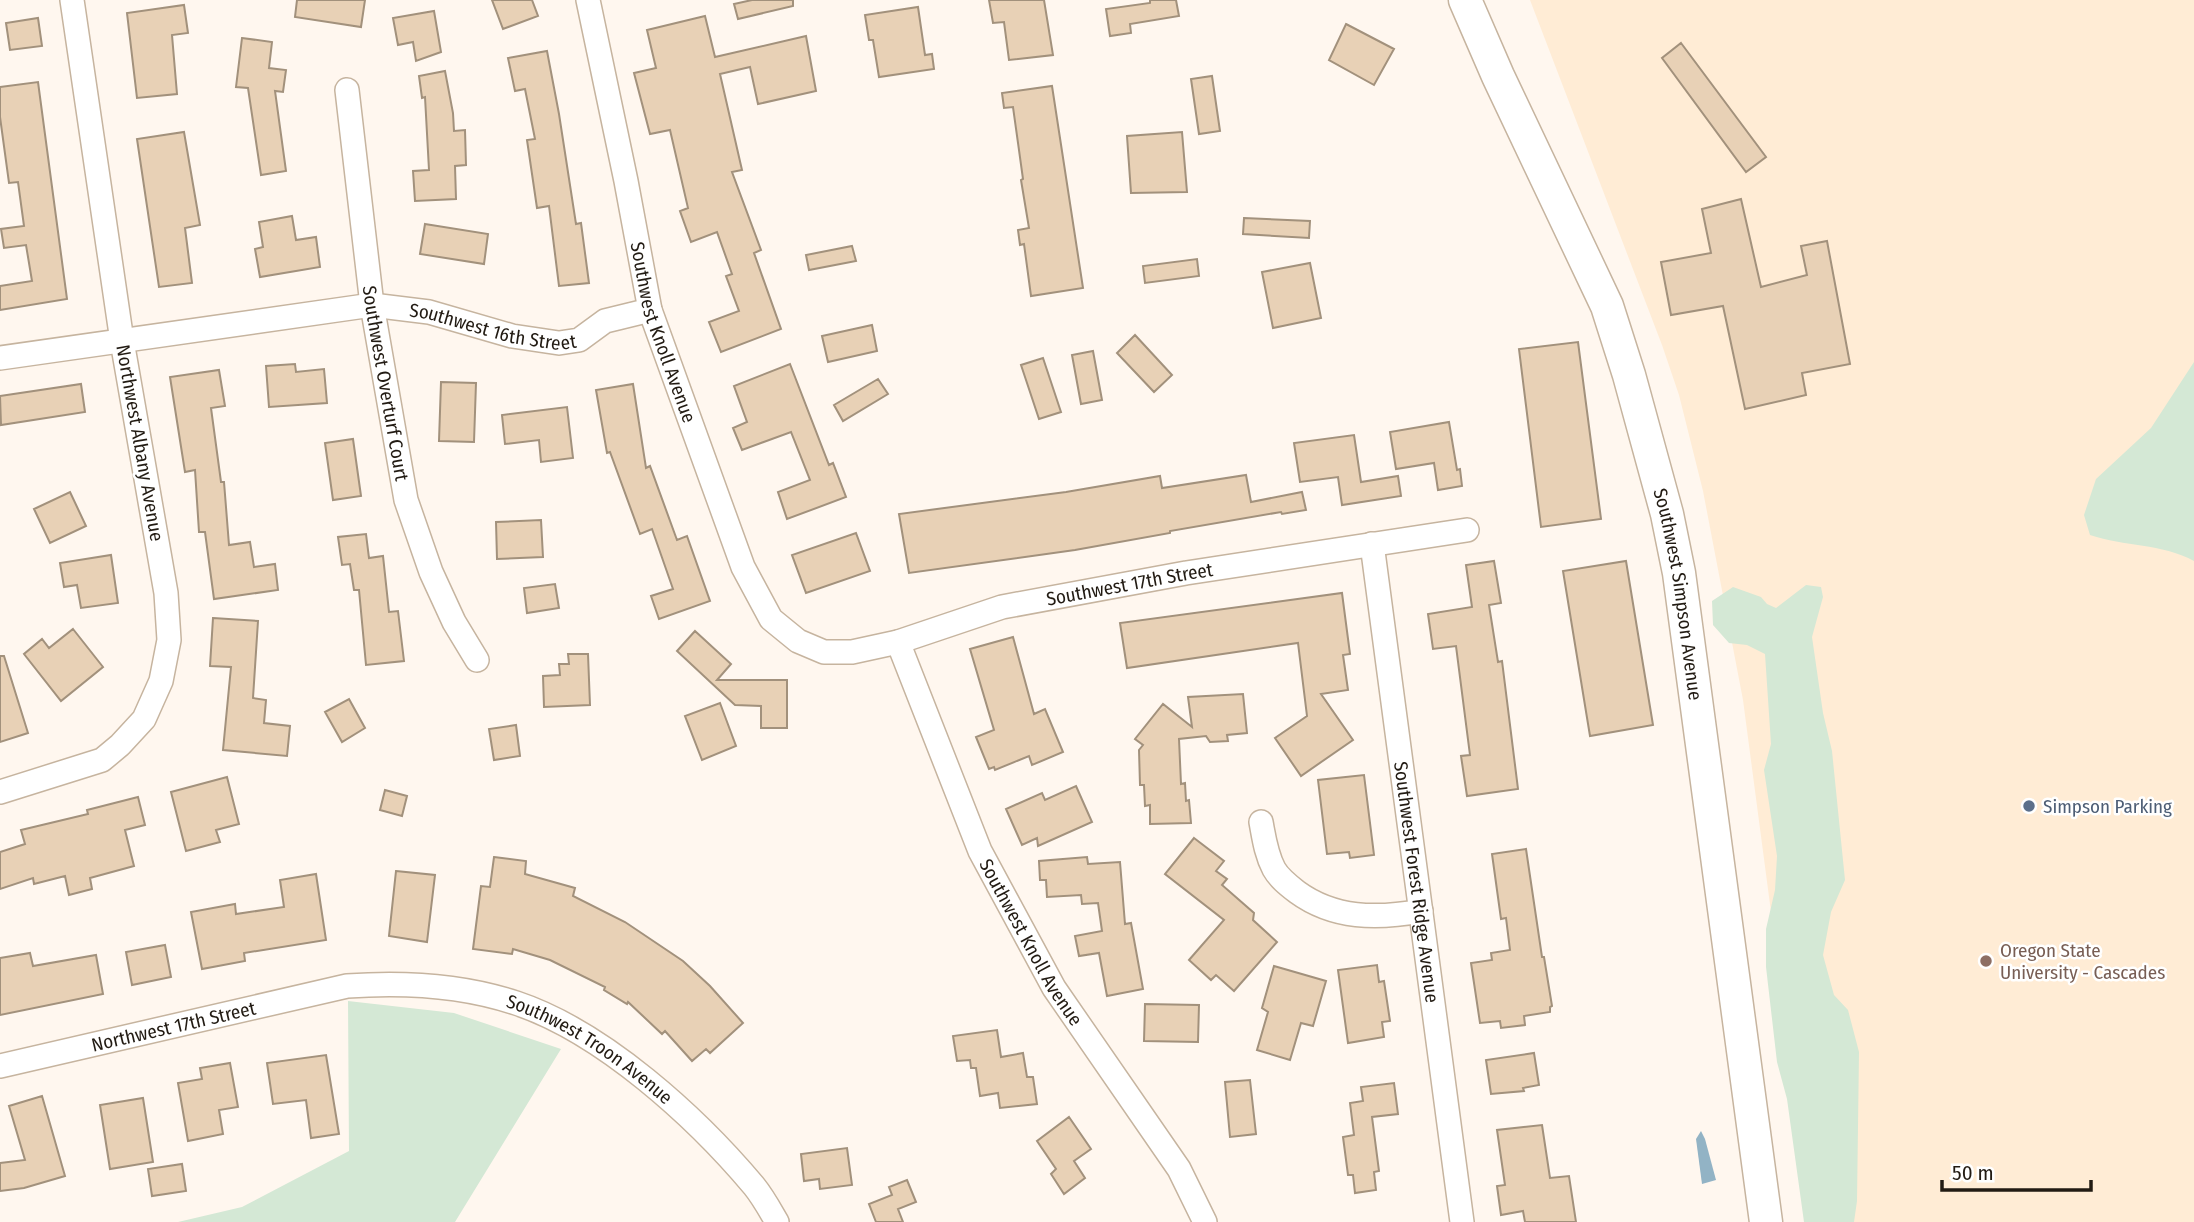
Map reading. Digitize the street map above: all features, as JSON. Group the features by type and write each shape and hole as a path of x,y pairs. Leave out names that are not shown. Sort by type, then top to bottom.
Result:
{"street":[{"name":"Northwest Albany Avenue","path":"0,792 102,760 120,745 144,719 161,681 169,640 166,593 122,341 72,0"},
{"name":"Southwest Knoll Avenue","path":"588,0 650,310 743,567 771,619 798,641"},
{"name":"Southwest Simpson Avenue","path":"1465,0 1607,306 1667,514 1679,573 1766,1222"},
{"name":"Southwest Overturf Court","path":"348,90 372,305 406,500 437,584 454,622 477,660"},
{"name":"Southwest 16th Street","path":"0,358 372,305 429,312 512,336 559,343 579,340 606,321 650,310"},
{"name":"Southwest 17th Street","path":"798,641 824,652 852,652 898,642 1002,607 1186,573 1467,530"},
{"name":"Southwest Forest Ridge Avenue","path":"1372,544 1462,1222"},
{"name":"Southwest Knoll Avenue","path":"898,642 980,851 1054,988 1179,1169 1205,1222"},
{"path":"1261,822 1266,848 1275,872 1310,900 1326,908 1358,915 1380,916 1421,911"},
{"name":"Southwest Troon Avenue","path":"347,986 396,983 450,988 515,1003 565,1024 617,1059 681,1109 755,1188 777,1222"},
{"name":"Northwest 17th Street","path":"0,1066 347,986"}],"shaded area":[{"path":"1530,0 2194,0 2194,1222 1812,1222 1743,700 1703,491 1679,395 1662,345"}],"green space":[{"path":"2194,362 2194,561 2169,551 2090,535 2084,515 2096,479 2151,428"},
{"path":"1806,585 1821,587 1823,597 1812,637 1823,713 1832,751 1845,880 1831,912 1823,955 1834,995 1848,1010 1859,1052 1857,1201 1854,1222 1804,1222 1787,1099 1777,1062 1766,967 1766,929 1775,890 1777,856 1764,770 1771,744 1765,654 1747,645 1729,643 1713,625 1712,601 1733,587 1761,597 1776,608"},
{"path":"348,1001 454,1013 561,1049 455,1222 178,1222 242,1207 349,1151"}],"water":[{"path":"1701,1131 1716,1180 1702,1184 1696,1139"}],"building":[{"path":"297,0 365,0 361,27 295,17"},
{"path":"492,0 532,0 538,16 503,29"},
{"path":"752,0 793,0 793,6 738,19 734,4"},
{"path":"989,0 1044,0 1053,55 1009,60 1004,22 993,23"},
{"path":"1150,0 1176,0 1179,16 1130,24 1131,33 1110,36 1106,9 1150,3"},
{"path":"184,5 188,33 172,35 177,94 137,98 127,13"},
{"path":"918,7 925,55 932,54 934,69 879,77 873,40 869,40 865,15"},
{"path":"434,11 441,52 416,61 413,42 398,45 393,18"},
{"path":"705,16 715,57 806,36 816,91 758,104 750,67 720,74 742,170 732,172 761,250 754,253 781,329 721,352 709,322 739,311 726,276 732,274 717,232 691,242 680,211 688,208 670,130 650,134 634,73 656,68 647,30"},
{"path":"38,18 42,46 10,50 6,23"},
{"path":"1346,24 1394,49 1374,85 1329,60"},
{"path":"242,38 272,42 269,68 286,70 283,92 275,91 286,171 261,175 248,88 236,87"},
{"path":"1681,43 1766,157 1746,172 1662,58"},
{"path":"547,51 576,224 581,223 589,283 559,286 549,206 537,208 527,140 535,139 525,89 515,91 508,58"},
{"path":"445,71 454,131 465,130 466,165 455,166 456,199 415,201 413,171 429,170 425,97 422,98 419,76"},
{"path":"1212,76 1220,131 1199,134 1191,79"},
{"path":"38,82 67,299 0,310 0,286 32,281 26,245 4,248 1,229 24,226 18,182 9,183 0,117 0,87"},
{"path":"1052,86 1083,288 1031,296 1024,244 1020,245 1018,230 1029,228 1013,107 1004,108 1002,93"},
{"path":"184,132 200,225 185,228 192,283 159,287 137,139"},
{"path":"1182,132 1187,192 1131,193 1127,136"},
{"path":"1741,199 1761,287 1807,275 1801,246 1827,241 1850,364 1802,373 1806,395 1745,409 1723,306 1671,315 1661,262 1711,253 1702,209"},
{"path":"292,216 296,240 316,237 320,267 260,277 255,249 263,247 259,222"},
{"path":"1244,218 1310,221 1309,238 1243,234"},
{"path":"425,224 488,234 484,264 420,254"},
{"path":"852,246 856,261 809,270 806,255"},
{"path":"1197,259 1199,276 1145,283 1143,266"},
{"path":"1310,263 1321,318 1273,328 1262,272"},
{"path":"872,325 877,351 828,362 822,336"},
{"path":"1135,335 1172,375 1154,392 1117,353"},
{"path":"1578,342 1601,519 1541,527 1519,349"},
{"path":"1093,351 1102,400 1081,404 1072,355"},
{"path":"1043,358 1061,412 1039,419 1021,365"},
{"path":"295,364 296,372 324,369 327,403 269,407 266,366"},
{"path":"790,364 829,465 833,463 846,497 787,519 778,492 810,480 791,432 742,450 733,428 747,422 734,386"},
{"path":"219,370 225,406 211,408 221,482 224,482 229,545 250,542 254,567 275,564 278,590 214,599 205,532 199,532 195,470 185,472 170,377"},
{"path":"878,379 888,394 843,421 834,405"},
{"path":"441,382 476,383 474,442 439,441"},
{"path":"81,384 85,412 1,425 0,396"},
{"path":"633,384 646,468 650,466 677,540 687,536 710,601 659,619 651,596 673,589 652,529 640,534 610,452 607,453 596,390"},
{"path":"567,407 573,458 541,462 539,440 505,444 502,415"},
{"path":"1449,422 1462,486 1438,490 1434,463 1396,469 1390,432"},
{"path":"1354,435 1361,482 1398,476 1401,496 1342,505 1338,477 1300,482 1294,443"},
{"path":"353,439 361,496 333,500 325,443"},
{"path":"1246,475 1251,502 1302,492 1306,510 1170,531 1075,550 909,573 899,514 1066,492 1160,476 1162,488"},
{"path":"70,492 86,526 50,543 34,509"},
{"path":"541,520 543,557 497,559 496,522"},
{"path":"856,533 870,571 806,593 792,555"},
{"path":"366,534 369,558 383,556 389,612 398,611 404,661 366,665 359,590 354,590 350,564 342,565 338,537"},
{"path":"111,555 118,603 81,608 77,585 64,587 60,563"},
{"path":"1494,561 1501,603 1489,605 1498,662 1502,661 1518,789 1467,796 1461,756 1470,755 1456,646 1433,649 1428,614 1472,607 1466,565"},
{"path":"1626,561 1653,725 1590,736 1563,571"},
{"path":"555,584 559,608 527,613 524,588"},
{"path":"1342,593 1350,654 1343,655 1348,690 1321,694 1353,740 1301,776 1275,738 1307,716 1298,643 1127,668 1120,623"},
{"path":"213,618 258,621 253,698 266,700 264,723 290,726 287,756 223,750 231,667 210,666"},
{"path":"73,629 103,667 61,701 24,654 42,639 49,648"},
{"path":"695,631 731,664 717,680 787,680 787,728 761,728 761,706 735,705 677,651"},
{"path":"1013,637 1034,714 1045,709 1063,752 1032,765 1029,756 995,770 994,767 989,769 976,737 994,730 970,649"},
{"path":"568,654 588,654 590,705 544,707 543,676 560,675 559,664 569,664"},
{"path":"0,656 4,656 28,733 0,742"},
{"path":"1243,694 1247,733 1227,735 1228,741 1210,742 1206,736 1179,739 1181,784 1185,783 1191,823 1150,824 1150,805 1145,806 1144,785 1140,785 1139,750 1143,745 1135,739 1163,704 1192,727 1188,697"},
{"path":"349,699 365,728 342,742 325,712"},
{"path":"720,703 736,746 702,760 685,716"},
{"path":"516,725 520,756 494,760 489,729"},
{"path":"1364,775 1374,855 1350,858 1349,852 1327,854 1318,780"},
{"path":"227,777 239,824 216,830 220,842 186,851 171,792"},
{"path":"1076,786 1092,822 1038,846 1037,838 1022,845 1006,809 1042,793 1045,800"},
{"path":"385,790 407,796 402,816 380,810"},
{"path":"138,797 145,825 125,830 134,866 90,878 92,889 69,895 65,876 34,884 33,878 0,889 0,852 25,844 21,830 88,814 87,810"},
{"path":"1194,838 1224,861 1216,871 1227,879 1222,885 1254,913 1253,920 1277,942 1234,991 1216,975 1211,980 1189,960 1224,920 1165,874"},
{"path":"1526,849 1552,1006 1550,1012 1524,1016 1525,1025 1501,1028 1500,1021 1480,1023 1471,963 1492,960 1491,953 1510,950 1506,918 1501,919 1492,854"},
{"path":"494,857 526,861 525,874 575,888 573,896 625,922 683,961 743,1023 710,1053 706,1049 692,1061 665,1031 662,1034 628,1002 627,1004 604,990 605,987 550,960 513,949 512,954 473,949 481,886 490,887"},
{"path":"1087,857 1088,864 1120,862 1125,924 1131,923 1143,989 1107,996 1099,953 1079,956 1075,936 1102,931 1098,903 1082,904 1081,895 1047,897 1046,880 1040,880 1039,861"},
{"path":"396,871 435,875 427,942 389,936"},
{"path":"316,874 326,940 244,953 245,961 202,969 191,912 235,904 236,914 284,907 280,880"},
{"path":"165,945 171,977 132,985 126,952"},
{"path":"30,953 33,966 96,955 103,994 0,1015 0,958"},
{"path":"1377,965 1379,982 1384,981 1390,1021 1382,1022 1384,1037 1348,1043 1338,970"},
{"path":"1274,966 1326,981 1313,1026 1301,1023 1290,1060 1257,1050 1268,1012 1262,1008"},
{"path":"1145,1004 1199,1005 1198,1042 1144,1041"},
{"path":"997,1030 1001,1057 1023,1053 1027,1077 1033,1077 1037,1104 1000,1108 998,1093 980,1096 976,1068 971,1068 970,1060 957,1061 953,1036"},
{"path":"1534,1053 1539,1085 1523,1088 1524,1091 1491,1094 1486,1060"},
{"path":"326,1055 339,1134 311,1138 306,1100 273,1104 267,1063"},
{"path":"230,1063 238,1107 219,1110 223,1134 188,1141 178,1083 202,1079 200,1068"},
{"path":"1250,1080 1256,1134 1230,1137 1225,1082"},
{"path":"1394,1083 1398,1114 1372,1117 1379,1171 1374,1172 1376,1190 1355,1193 1353,1175 1348,1175 1343,1137 1354,1135 1350,1103 1363,1101 1361,1087"},
{"path":"42,1096 65,1176 24,1188 0,1191 0,1163 25,1160 9,1106"},
{"path":"143,1098 153,1162 110,1169 100,1105"},
{"path":"1069,1117 1091,1149 1074,1161 1085,1178 1064,1194 1051,1174 1056,1169 1037,1141"},
{"path":"1542,1125 1550,1178 1569,1176 1576,1222 1525,1222 1523,1211 1501,1215 1497,1186 1505,1185 1497,1130"},
{"path":"847,1148 852,1185 820,1189 819,1179 804,1181 801,1154"},
{"path":"182,1164 186,1191 152,1196 148,1169"},
{"path":"907,1180 916,1202 898,1209 903,1222 876,1222 869,1204 892,1195 889,1187"}],"place":[{"name":"Simpson Parking","path":"2029,806"},
{"name":"Oregon State University - Cascades","path":"1986,961"}]}
